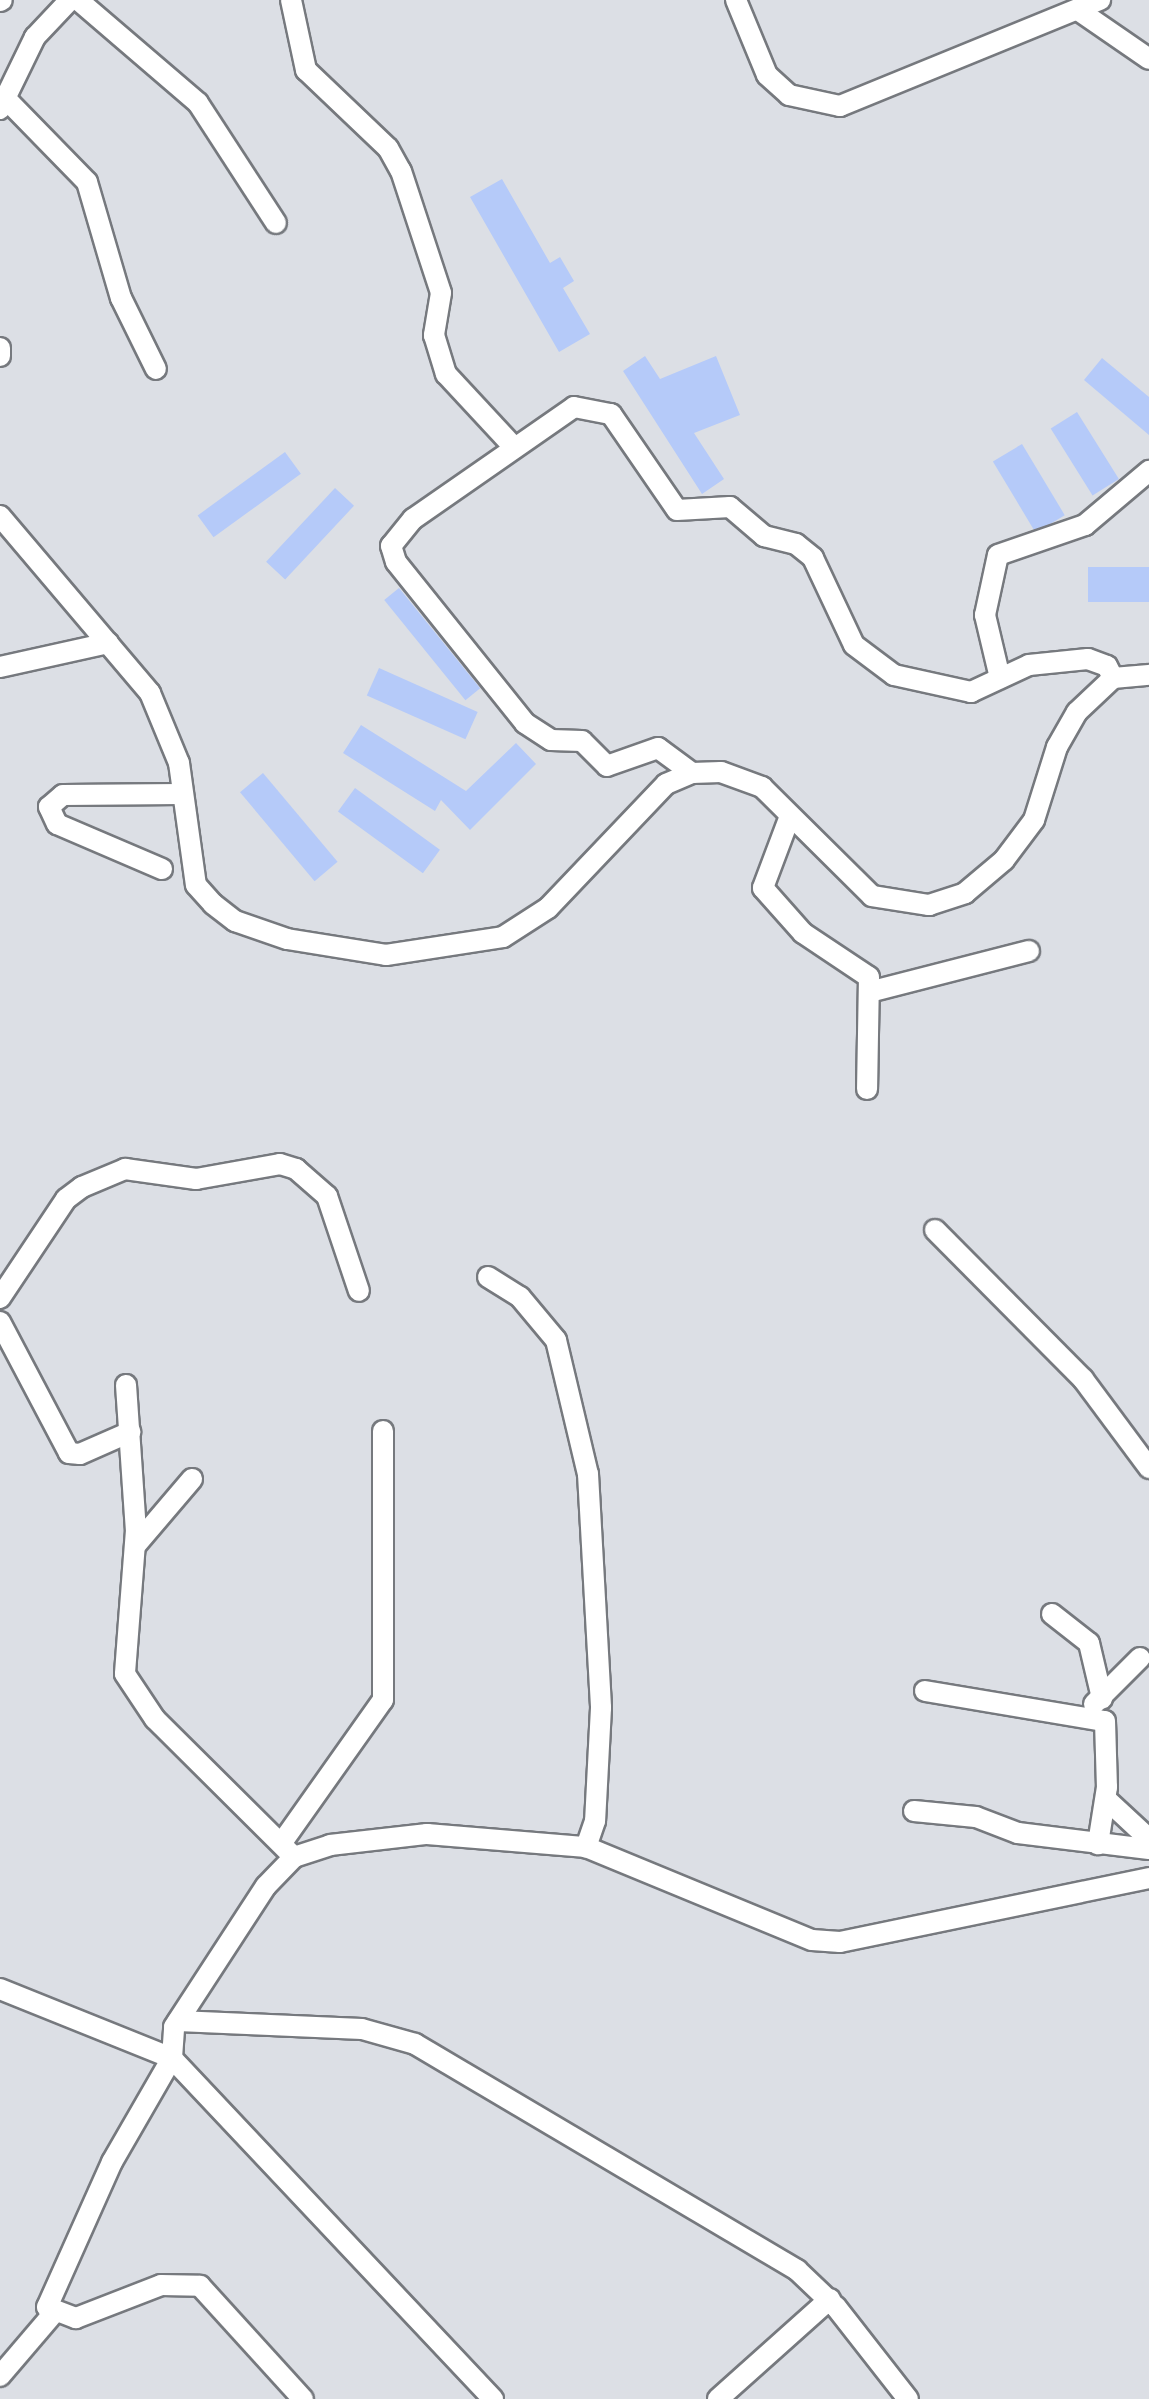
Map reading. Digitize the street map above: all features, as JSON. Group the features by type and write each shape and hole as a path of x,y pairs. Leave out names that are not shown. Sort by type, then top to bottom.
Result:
{"street":[{"path":"156,369 120,298 87,182 3,104 35,37 74,0 198,103 276,223"},
{"path":"291,0 306,70 388,148 401,170 441,292 434,335 446,374 513,446"},
{"path":"736,0 766,75 789,95 840,106 1100,0"},
{"path":"1078,10 1149,59"},
{"path":"1113,678 1107,666 1088,659 1028,665 971,692 872,664 854,645 813,558 796,544 764,536 720,504 677,510 611,414 574,408 513,446 396,534 396,562 525,723 551,740 582,741 607,766 658,748 692,772 744,778 790,816 872,896 929,904 965,893 1004,860 1034,820 1057,747 1077,712 1113,678 1149,675"},
{"path":"1000,678 985,615 998,555 1085,525 1149,470"},
{"path":"1,523 108,642 169,727 196,885 235,921 287,939 386,956 503,937 548,908 666,784 692,772"},
{"path":"0,667 108,642"},
{"path":"162,869 58,824 49,807 63,795 181,794"},
{"path":"790,816 763,888 804,933 860,967 873,991 867,1089"},
{"path":"873,991 1028,951"},
{"path":"0,1298 66,1199 82,1187 125,1169 196,1179 280,1164 296,1169 327,1196 359,1291"},
{"path":"934,1230 1082,1379 1149,1468"},
{"path":"488,1276 520,1296 556,1340 588,1474 602,1708 595,1821 586,1846"},
{"path":"0,1322 69,1452 80,1454 130,1432"},
{"path":"126,1386 136,1546 124,1631 125,1674 134,1695 289,1849"},
{"path":"53,2314 48,2299 172,2058 178,2021 383,1700 383,1431"},
{"path":"136,1546 192,1480"},
{"path":"1052,1614 1089,1643 1102,1698"},
{"path":"1081,1715 1140,1658"},
{"path":"925,1691 1105,1721 1110,1730 1106,1800 1098,1844"},
{"path":"1106,1800 1149,1839"},
{"path":"914,1811 976,1817 1018,1833 1149,1849"},
{"path":"289,1849 427,1834 586,1846 812,1940 840,1942 1149,1878"},
{"path":"0,1989 172,2058 493,2399"},
{"path":"178,2021 362,2029 416,2044 797,2270 830,2300 908,2399"},
{"path":"53,2314 76,2318 161,2285 200,2286 302,2399"},
{"path":"718,2399 830,2300"},
{"path":"0,2376 53,2314"}],"building":[{"path":"502,179 550,263 560,257 574,281 563,288 590,334 559,352 470,197"},
{"path":"645,356 660,379 716,356 740,415 694,433 724,479 702,494 623,371"},
{"path":"1102,358 1149,397 1149,435 1084,380"},
{"path":"1077,412 1119,479 1093,495 1051,428"},
{"path":"1022,444 1065,515 1036,533 993,462"},
{"path":"285,452 301,474 213,537 198,515"},
{"path":"335,488 354,506 285,580 266,562"},
{"path":"1088,567 1149,567 1149,602 1088,602"},
{"path":"399,588 480,688 465,700 384,600"},
{"path":"379,668 478,712 465,739 367,695"},
{"path":"361,725 466,791 516,743 536,764 470,830 441,800 435,811 343,753"},
{"path":"263,773 338,862 315,881 240,792"},
{"path":"355,788 440,850 423,873 338,811"}]}
